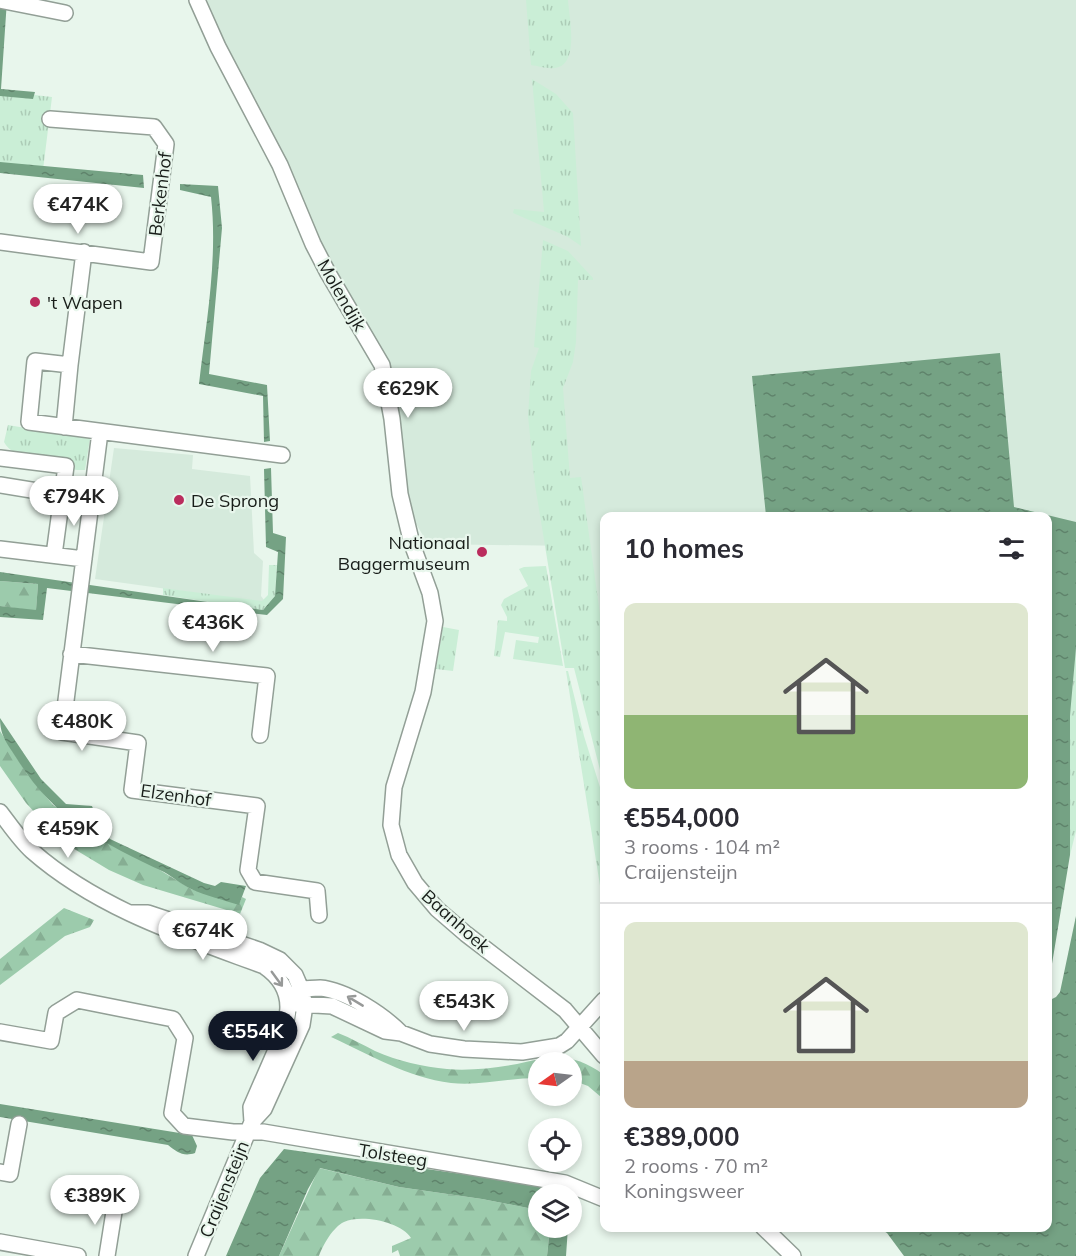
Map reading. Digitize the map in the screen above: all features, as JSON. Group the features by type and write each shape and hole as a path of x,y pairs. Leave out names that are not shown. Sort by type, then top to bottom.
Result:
{"street":[{"name":"Molendijk","path":"197,0 218,47 280,165 313,244 382,365 392,418 399,494 412,544 430,593 435,621 423,692 394,787 390,825 399,855 415,883"},
{"path":"7,1 65,13"},
{"name":"Berkenhof","path":"50,119 154,127 166,144 151,262 84,252"},
{"path":"0,242 84,252 64,427"},
{"path":"70,365 35,362 29,422 282,455"},
{"name":"Elzenhof","path":"100,432 62,732 138,743 132,790 257,806 248,870 255,882 317,891 319,915"},
{"path":"0,458 66,466 54,555"},
{"path":"0,485 62,495"},
{"path":"0,549 84,559"},
{"path":"71,654 267,676 260,735"},
{"path":"0,812 30,849 90,894 144,921 264,966 282,983 288,1002"},
{"name":"Baanhoek","path":"415,883 437,909 466,934 565,1010 600,1051"},
{"path":"130,913 148,913 259,950 280,960 295,975 301,989"},
{"path":"288,1002 301,989 321,988 345,994 390,1021 401,1033"},
{"name":"Craijensteijn","path":"196,1256 250,1127 264,1109 298,1032 304,1005 301,989"},
{"name":"Tolsteeg","path":"0,1032 51,1041 56,1013 77,1000 173,1019 185,1038 172,1113 184,1126 250,1127 263,1132 565,1183 600,1196"},
{"path":"288,1002 332,1006 385,1031 401,1033 430,1044 464,1049 522,1052 559,1046 567,1041 600,1004"},
{"name":"Craijensteijn","path":"250,1127 251,1107 288,1021 288,1002"},
{"path":"0,1172 10,1174 18,1124"},
{"path":"95,1189 117,1193 106,1256"},
{"path":"768,1232 793,1256"},
{"path":"0,1242 73,1256"}],"shaded area":[{"path":"195,0 1076,0 1076,790 1052,855 1052,512 600,512 600,727 571,546 428,544 399,495 396,378 314,243"},
{"name":"De Sprong","path":"114,448 193,455 192,469 250,476 254,553 263,561 261,596 264,600 262,602 95,579"}],"green space":[{"path":"526,0 568,0 571,39 568,58 563,65 546,68 531,65"},
{"path":"532,79 556,94 573,113 581,246 568,237 513,213 514,209 544,212"},
{"path":"0,91 52,97 43,170 0,165"},
{"path":"543,240 568,251 593,278 593,280 578,280 576,342 573,362 563,388 570,478 581,477 600,614 600,770 574,668 565,668 535,485 528,416 531,371 539,348 534,347"},
{"path":"8,425 90,439 85,470 53,467 18,455 4,442"},
{"path":"269,565 277,565 275,596 263,610 163,595 163,588 262,601 268,595"},
{"path":"546,566 563,666 513,659 516,640 538,643 539,637 505,632 500,657 494,656 498,620 507,621 501,605 504,599 528,586 519,569"},
{"path":"0,581 38,584 36,611 0,606"},
{"path":"443,627 459,630 453,671 436,669"},
{"path":"1076,648 1076,831 1070,855 1070,715"},
{"path":"566,671 568,671 584,736 600,787 600,886"},
{"path":"0,731 27,774 53,805 191,889 239,904 242,897 246,899 240,914 143,885 109,870 61,841 26,803 0,766"},
{"path":"64,908 94,920 90,927 65,936 0,985 0,959"},
{"path":"338,1033 392,1058 438,1068 473,1069 528,1062 528,1078 451,1083 419,1076 331,1037"},
{"path":"582,1062 600,1072 600,1096 582,1084"},
{"path":"319,1168 399,1187 528,1208 528,1238 549,1238 547,1256 400,1256 398,1250 392,1253 392,1246 411,1238 406,1232 380,1221 361,1219 344,1222 336,1228 319,1256 279,1256"}],"water":[{"path":"0,0 7,0 1,89 35,92 33,99 0,96"},
{"path":"0,162 143,175 144,188 0,173"},
{"path":"180,184 218,186 222,228 209,374 267,385 270,441 264,442 263,396 199,384 212,268 211,197 180,190"},
{"path":"1000,353 1014,507 1035,512 766,512 752,376"},
{"path":"271,468 273,533 286,537 283,599 267,615 47,588 43,620 0,617 0,606 36,610 38,584 0,581 0,572 263,610 275,596 278,552 266,547 264,469"},
{"path":"1052,516 1076,522 1076,648 1070,715 1070,855 1052,964"},
{"path":"0,718 41,779 66,804 92,806 101,829 110,839 204,883 215,886 221,882 246,886 239,905 188,887 164,872 120,851 64,813 31,780 3,735"},
{"path":"1076,916 1076,1256 904,1256 885,1232 1052,1232 1052,999 1060,992"},
{"path":"0,1104 192,1135 197,1146 195,1153 184,1154 168,1145 0,1117"},
{"path":"284,1149 528,1185 528,1208 399,1187 320,1168 308,1189 279,1256 226,1256 260,1178"},
{"path":"549,1238 567,1238 566,1256 547,1256"}],"place":[{"name":"'t Wapen","path":"35,302"},
{"name":"De Sprong","path":"179,500"},
{"name":"Nationaal Baggermuseum","path":"482,552"}]}
